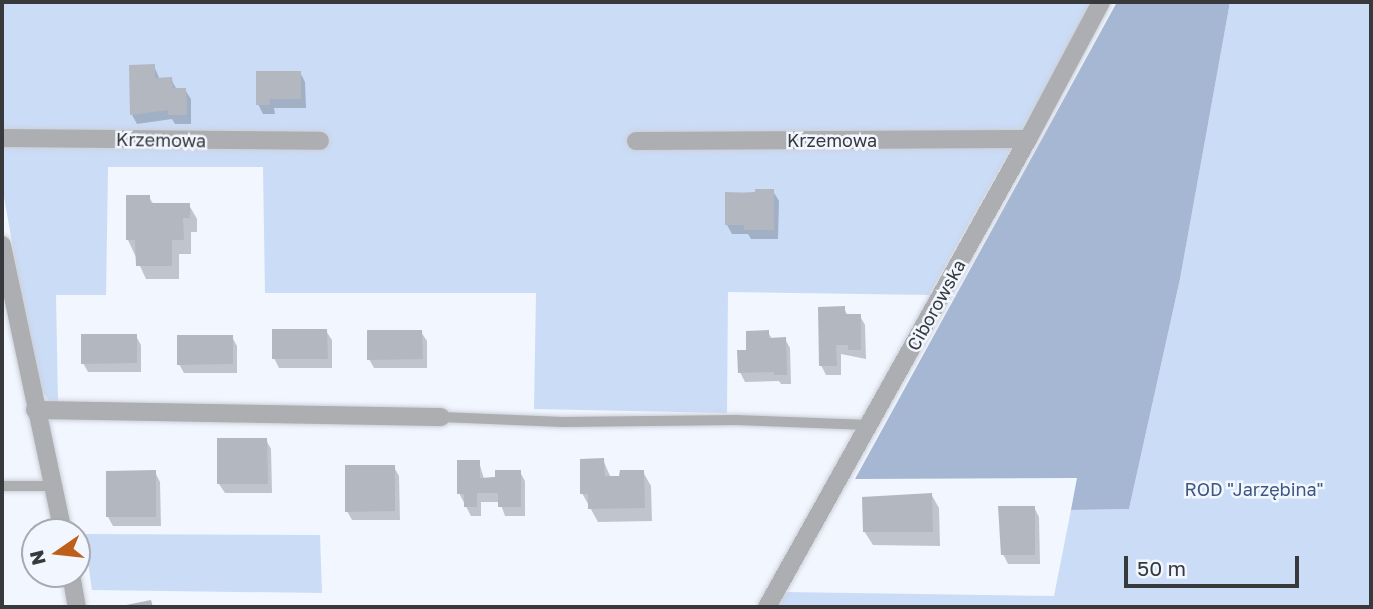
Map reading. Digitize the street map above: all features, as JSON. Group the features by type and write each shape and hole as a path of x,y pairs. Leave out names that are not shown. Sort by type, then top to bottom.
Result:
{"street":[{"name":"Ciborowska","path":"767,607 1028,139 1101,2"},
{"name":"Krzemowa","path":"2,138 320,141"},
{"name":"Krzemowa","path":"636,141 1028,139"},
{"path":"2,244 60,518"},
{"path":"35,410 441,417"},
{"path":"74,588 77,607"}],"lane":[{"path":"441,417 563,422 736,420 869,425"},
{"path":"2,486 53,486"}],"green space":[{"path":"2,2 1093,2 929,295 728,292 727,413 534,409 536,293 265,293 263,167 108,167 106,295 56,295 58,403 50,402 42,391 35,371 2,186"},
{"name":"ROD \"Jarzębina\"","path":"1230,2 1371,2 1371,607 776,607 785,592 1054,596 1071,510 1129,509 1180,279"},
{"path":"91,534 320,535 322,593 92,590"}],"shaded area":[{"path":"1117,2 1230,2 1180,279 1129,509 1071,510 1077,478 855,479"}],"building":[{"path":"155,64 155,78 172,77 173,88 186,88 187,115 168,115 168,110 130,115 129,65"},
{"path":"256,71 301,71 301,99 270,99 270,105 256,105"},
{"path":"755,189 774,189 774,230 744,230 744,225 725,225 725,192 755,193"},
{"path":"126,195 150,195 150,203 190,203 190,218 183,218 184,240 172,240 172,266 136,266 135,240 126,240"},
{"path":"845,306 845,314 861,314 861,350 848,350 848,345 836,345 837,366 819,366 818,307"},
{"path":"272,329 327,329 328,359 272,359"},
{"path":"367,330 422,330 423,359 367,360"},
{"path":"769,330 769,338 786,337 787,375 774,375 774,372 738,373 737,350 746,350 746,331"},
{"path":"81,334 137,334 137,363 81,364"},
{"path":"177,335 233,335 233,364 177,365"},
{"path":"217,438 267,438 268,484 217,484"},
{"path":"604,458 605,476 619,476 620,470 644,470 645,508 588,509 588,494 580,494 580,459"},
{"path":"457,460 480,460 480,478 495,477 495,470 521,470 521,507 498,507 498,493 477,493 477,507 464,507 464,494 457,494"},
{"path":"345,465 395,465 395,511 345,512"},
{"path":"156,470 156,517 106,517 106,471"},
{"path":"932,493 933,532 863,532 862,497"},
{"path":"998,506 1035,506 1035,555 1001,555"},
{"path":"151,600 153,607 121,607 121,606"}]}
